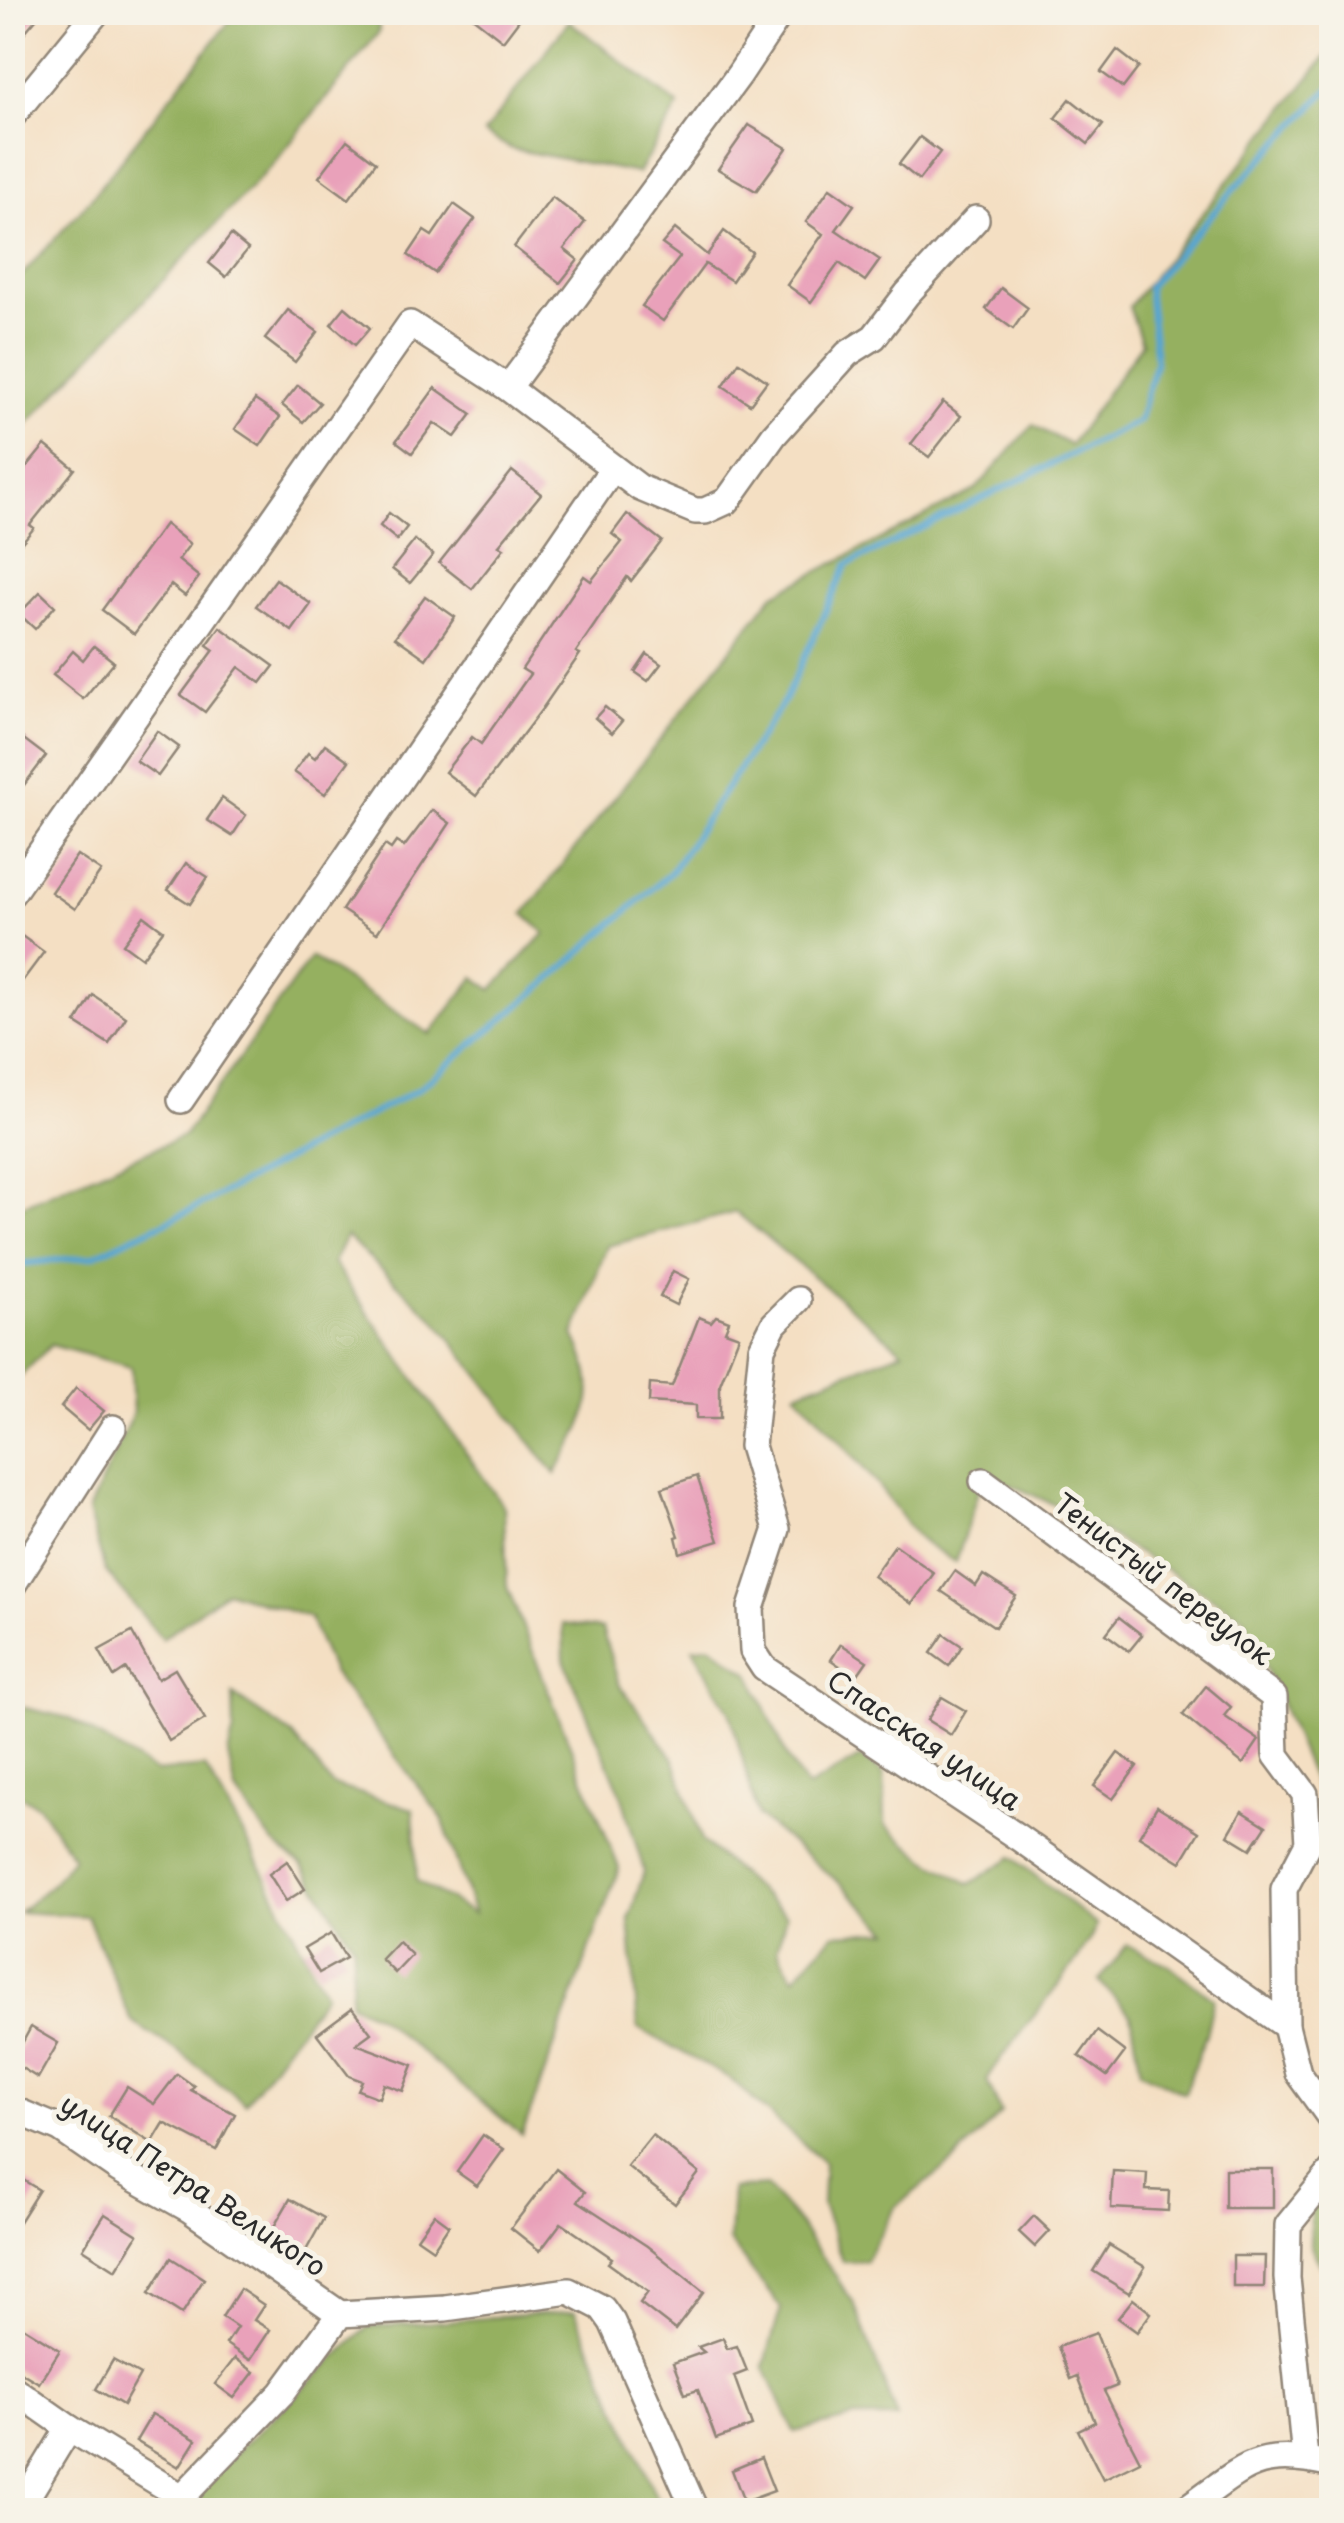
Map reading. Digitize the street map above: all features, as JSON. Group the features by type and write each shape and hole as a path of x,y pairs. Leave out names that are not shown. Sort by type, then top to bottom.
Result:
{"street":[{"path":"12,116 97,12"},
{"path":"508,388 739,76 780,12"},
{"path":"12,892 410,324 508,388 640,488 694,510 712,509 726,500 774,435 847,354 874,337 907,294 976,220"},
{"path":"180,1100 613,468"},
{"name":"Спасская улица","path":"798,1300 774,1324 762,1348 752,1446 777,1529 751,1608 750,1632 757,1660 1286,2026"},
{"path":"12,1586 113,1428"},
{"name":"Тенистый переулок","path":"984,1481 1274,1696 1276,1754 1305,1794 1308,1843 1284,1889 1286,2026"},
{"path":"1286,2026 1298,2073 1332,2120"},
{"name":"улица Петра Великого","path":"12,2109 60,2129 118,2169 189,2209 340,2314"},
{"path":"1305,2458 1287,2278 1288,2224 1332,2171"},
{"path":"12,2388 186,2504 282,2393 340,2314 445,2308 570,2291 602,2308 612,2322 695,2510"},
{"path":"19,2510 69,2428"},
{"path":"1184,2510 1252,2462 1305,2458 1332,2465"}],"green space":[{"path":"236,13 378,13 379,32 275,162 13,439 13,285 89,201"},
{"path":"569,21 679,106 638,173 512,149 484,133"},
{"path":"1331,50 1331,1824 1245,1618 1076,1515 984,1472 956,1562 928,1546 911,1530 796,1392 903,1351 736,1212 607,1246 574,1335 588,1375 588,1407 555,1474 437,1321 346,1236 333,1263 504,1507 507,1587 619,1868 522,2135 376,2015 350,2004 354,1946 303,1866 273,1843 236,1792 228,1755 234,1730 233,1695 292,1735 332,1785 413,1809 417,1881 474,1914 442,1818 332,1672 309,1617 226,1591 162,1639 105,1570 88,1511 133,1413 131,1367 51,1345 13,1384 13,1209 184,1136 311,957 430,1034 475,977 492,990 545,933 524,914 773,595 975,490 1033,425 1070,445 1142,343 1129,307"},
{"path":"563,1624 602,1629 619,1684 674,1759 702,1841 786,1915 777,1949 794,1978 834,1934 890,1931 842,1885 758,1816 730,1713 693,1648 710,1645 751,1675 788,1759 807,1788 861,1757 884,1774 885,1825 927,1860 970,1884 1012,1857 1097,1925 1074,1964 987,2080 1001,2113 956,2159 895,2207 866,2261 842,2261 822,2204 824,2163 729,2078 638,2028 629,1919 644,1871 621,1794 564,1660"},
{"path":"12,1705 69,1718 155,1772 205,1767 325,1994 245,2103 181,2053 132,2022 87,1916 19,1912 51,1885 73,1857 39,1806 13,1792"},
{"path":"1127,1945 1170,1966 1214,1999 1206,2034 1184,2093 1141,2071 1131,2015 1099,1981"},
{"path":"766,2186 793,2216 854,2303 897,2418 852,2418 794,2432 764,2366 781,2308 729,2241 732,2189"},
{"path":"1331,2193 1331,2283 1310,2245 1311,2208"},
{"path":"575,2311 662,2510 198,2510 190,2496 368,2327"}],"building":[{"path":"12,12 42,12 12,47"},
{"path":"466,12 525,12 503,41"},
{"path":"1117,50 1139,67 1123,88 1101,72"},
{"path":"1070,99 1103,125 1088,144 1055,118"},
{"path":"749,125 787,148 756,191 718,169"},
{"path":"920,137 940,152 919,180 899,164"},
{"path":"347,140 376,162 349,199 319,177"},
{"path":"830,188 854,205 836,230 880,260 865,281 839,263 811,302 787,285 823,234 806,222"},
{"path":"552,197 585,222 564,249 578,260 560,283 514,247"},
{"path":"454,204 475,219 435,273 408,255 424,231 432,236"},
{"path":"675,229 707,255 724,231 752,252 732,281 705,264 663,321 642,306 680,257 662,244"},
{"path":"231,235 248,249 226,277 209,263"},
{"path":"1001,288 1028,308 1013,329 986,309"},
{"path":"345,307 370,328 355,345 331,324"},
{"path":"288,310 318,332 295,362 265,339"},
{"path":"739,362 767,381 750,404 723,386"},
{"path":"298,385 320,403 303,422 282,405"},
{"path":"435,388 472,414 455,437 434,423 412,453 396,441"},
{"path":"255,400 280,417 260,446 235,429"},
{"path":"943,402 961,416 929,457 911,444"},
{"path":"45,445 75,469 12,554 12,485"},
{"path":"512,471 541,494 499,545 504,548 472,589 439,563"},
{"path":"389,513 407,527 397,540 380,526"},
{"path":"627,514 662,541 631,581 627,577 576,652 580,654 476,796 445,772 472,737 481,744 530,674 522,669 584,576 591,581 622,542 612,534"},
{"path":"165,524 190,544 178,560 199,577 185,596 171,585 134,634 102,610"},
{"path":"415,540 433,555 410,583 392,569"},
{"path":"276,579 311,604 292,631 256,606"},
{"path":"40,592 55,606 35,629 19,614"},
{"path":"425,596 455,617 426,659 395,637"},
{"path":"220,627 274,666 261,683 239,667 205,712 181,695 214,650 207,645"},
{"path":"94,646 114,662 83,699 53,675 73,651 83,660"},
{"path":"647,654 661,664 648,681 635,672"},
{"path":"605,707 622,721 612,733 595,718"},
{"path":"157,731 179,747 158,776 136,761"},
{"path":"21,737 46,756 24,785 12,777 12,749"},
{"path":"325,744 349,761 325,794 294,772 308,753 315,758"},
{"path":"222,798 246,815 232,836 207,820"},
{"path":"432,810 450,823 377,933 342,910 385,845 391,849 396,842 404,847"},
{"path":"77,855 101,871 75,909 51,892"},
{"path":"186,863 208,877 190,904 168,890"},
{"path":"144,916 163,930 142,958 123,944"},
{"path":"19,934 44,952 12,995 12,944"},
{"path":"93,995 126,1017 109,1044 76,1023"},
{"path":"673,1271 689,1279 676,1305 660,1297"},
{"path":"716,1316 729,1321 725,1331 739,1336 720,1384 720,1419 696,1419 696,1405 649,1402 650,1384 672,1386 699,1317 711,1322"},
{"path":"76,1388 104,1411 88,1430 61,1407"},
{"path":"697,1476 719,1541 680,1553 676,1537 679,1536 662,1488"},
{"path":"895,1545 934,1573 912,1604 873,1576"},
{"path":"955,1571 976,1586 983,1575 1016,1596 995,1627 941,1591"},
{"path":"1119,1617 1142,1635 1129,1651 1106,1634"},
{"path":"132,1632 158,1679 175,1669 205,1719 169,1741 126,1669 114,1677 99,1650"},
{"path":"944,1634 962,1646 949,1666 931,1653"},
{"path":"841,1644 867,1661 856,1677 831,1660"},
{"path":"1206,1686 1231,1707 1224,1716 1259,1740 1243,1764 1183,1715"},
{"path":"942,1697 966,1711 951,1735 927,1720"},
{"path":"1118,1753 1137,1766 1113,1799 1094,1786"},
{"path":"1157,1806 1199,1832 1181,1862 1139,1836"},
{"path":"1242,1811 1266,1826 1251,1849 1228,1835"},
{"path":"287,1861 305,1889 286,1901 269,1874"},
{"path":"331,1933 346,1958 319,1973 304,1949"},
{"path":"398,1941 412,1955 395,1973 381,1959"},
{"path":"352,2008 371,2033 356,2044 413,2065 403,2091 384,2084 379,2098 358,2090 362,2081 349,2076 317,2034"},
{"path":"31,2027 58,2043 38,2078 12,2062"},
{"path":"1097,2031 1125,2052 1107,2076 1079,2056"},
{"path":"177,2074 194,2086 191,2090 235,2114 216,2150 164,2123 152,2143 109,2116 127,2087 154,2104"},
{"path":"483,2135 504,2149 477,2186 457,2172"},
{"path":"652,2135 699,2173 675,2204 627,2166"},
{"path":"556,2169 585,2192 578,2201 647,2246 704,2292 675,2330 640,2303 648,2292 608,2263 612,2258 561,2223 540,2251 511,2228"},
{"path":"1225,2169 1273,2169 1273,2208 1225,2208"},
{"path":"1113,2171 1147,2173 1146,2190 1169,2191 1168,2211 1111,2208"},
{"path":"12,2173 39,2190 12,2233"},
{"path":"290,2199 324,2218 304,2254 269,2235"},
{"path":"105,2214 138,2235 116,2270 83,2249"},
{"path":"434,2214 449,2225 433,2249 417,2238"},
{"path":"1034,2216 1050,2231 1035,2247 1019,2232"},
{"path":"1109,2245 1145,2267 1129,2293 1093,2271"},
{"path":"1233,2256 1265,2256 1264,2287 1233,2287"},
{"path":"171,2258 204,2279 182,2314 149,2293"},
{"path":"240,2289 264,2305 254,2320 270,2330 250,2360 226,2344 237,2327 222,2317"},
{"path":"1133,2299 1151,2313 1137,2332 1118,2318"},
{"path":"20,2325 60,2350 39,2383 12,2367 12,2336"},
{"path":"1096,2333 1117,2386 1104,2391 1140,2461 1103,2479 1078,2430 1095,2422 1077,2376 1070,2379 1058,2347"},
{"path":"723,2338 727,2349 737,2346 747,2371 734,2376 752,2426 716,2439 698,2390 685,2394 673,2363 704,2352 698,2347"},
{"path":"235,2358 254,2372 234,2398 215,2384"},
{"path":"113,2360 140,2375 123,2405 96,2389"},
{"path":"152,2414 196,2440 179,2467 136,2441"},
{"path":"761,2458 774,2491 744,2502 732,2470"}],"waterway":[{"path":"12,1265 93,1256 191,1210 417,1090 544,985 671,872 784,701 847,565 1139,421 1156,360 1148,287 1332,86"}]}
